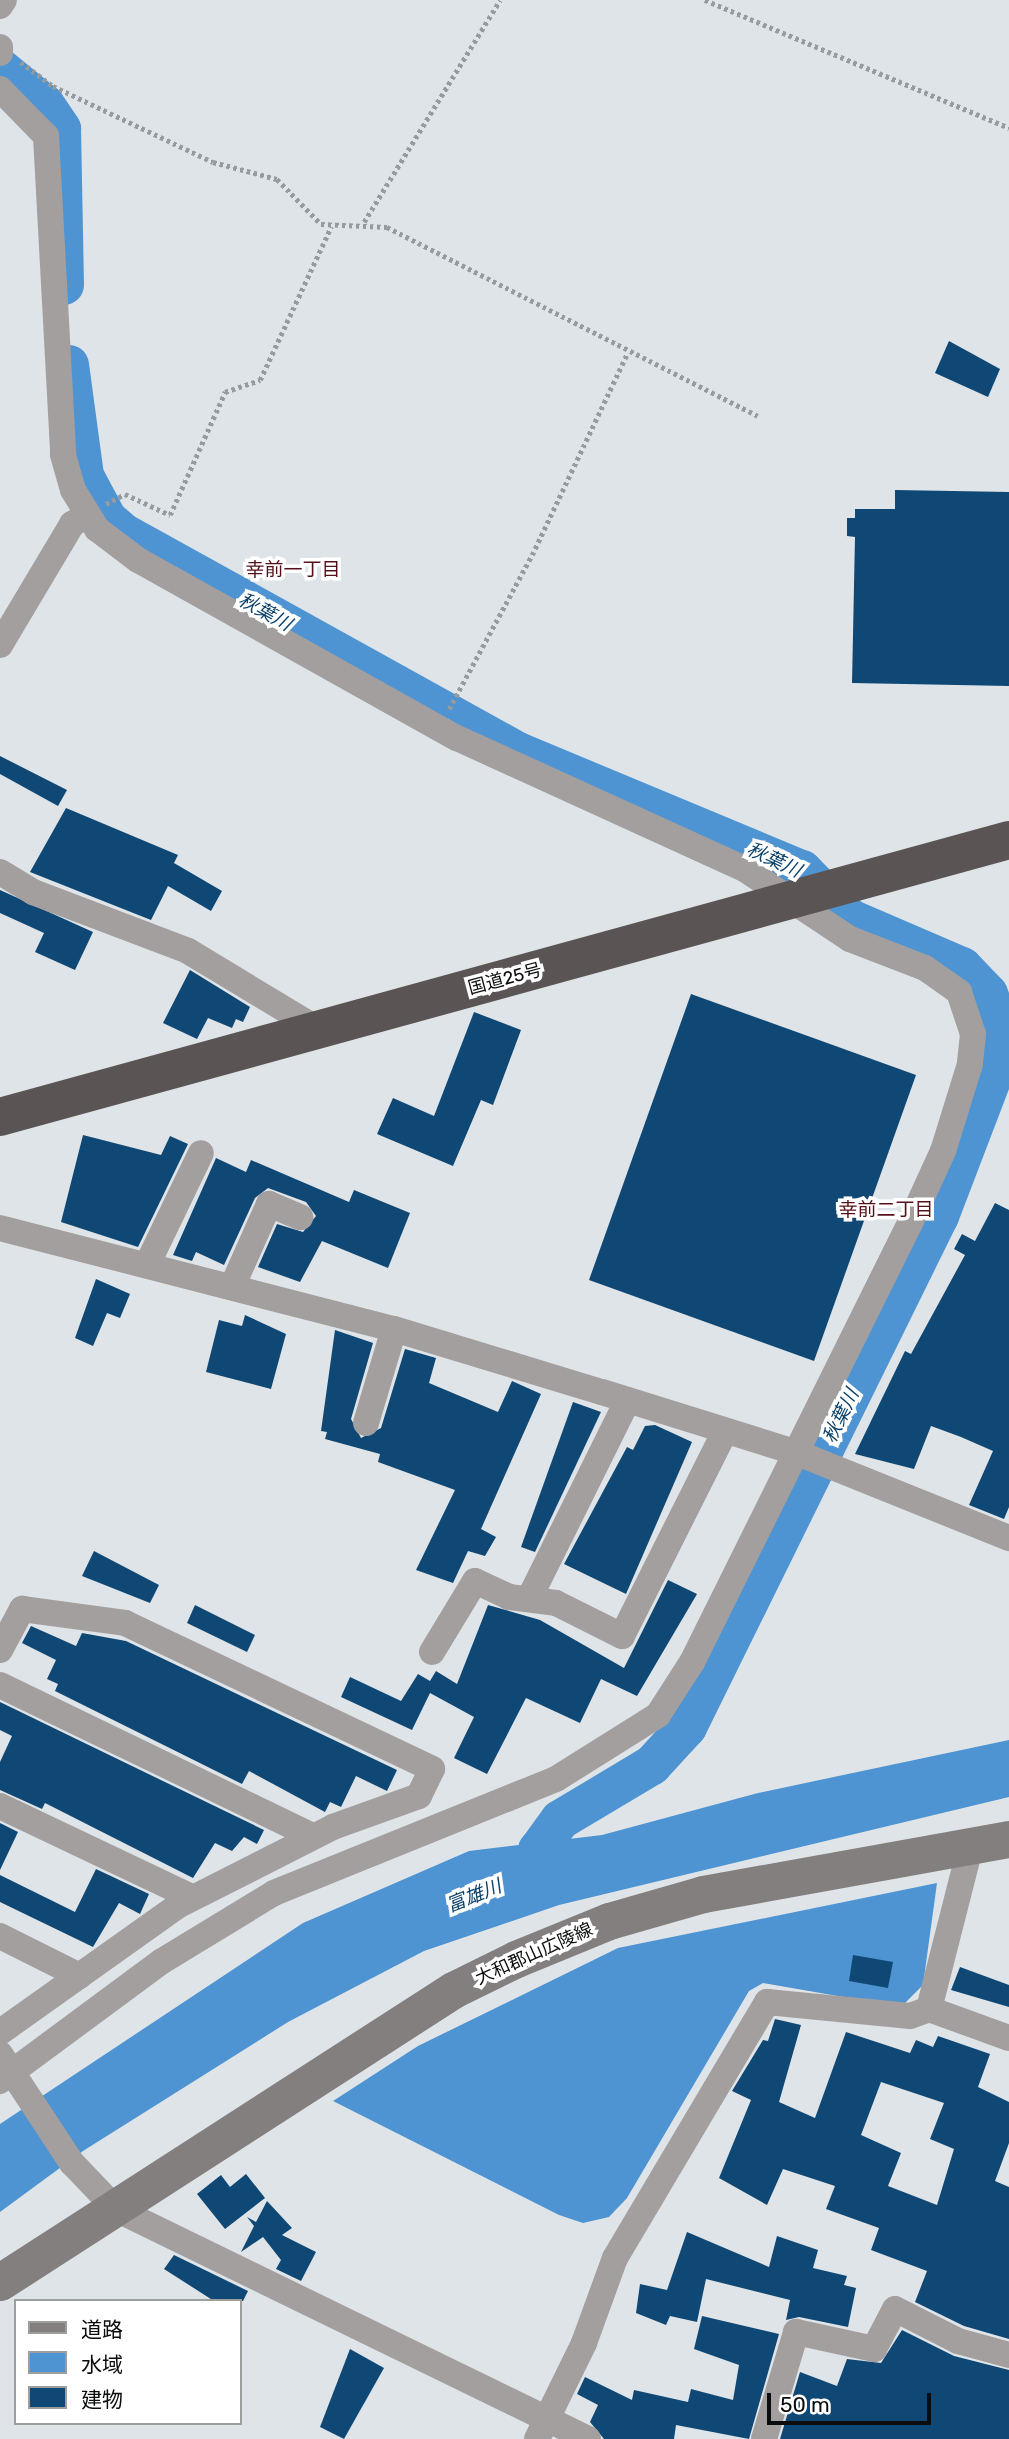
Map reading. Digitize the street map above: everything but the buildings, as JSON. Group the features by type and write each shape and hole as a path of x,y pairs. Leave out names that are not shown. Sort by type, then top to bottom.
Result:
{"highway":[{"name":"国道25号","path":"0,1117 1009,841"}],"main road":[{"name":"大和郡山広陵線","path":"0,2283 453,1990 516,1959 609,1921 703,1894 1009,1839"}],"street":[{"path":"0,6 4,0"},
{"path":"0,89 46,136 63,455 86,516 138,560 362,687 457,738 802,898 849,939 925,968 959,992 972,1034 970,1064 943,1151 681,1682 642,1729 556,1779 274,1893 162,1961 7,2072 72,2163 116,2209 541,2428 588,2439"},
{"path":"0,645 72,524 86,516"},
{"path":"0,872 33,892 188,951 319,1030"},
{"path":"147,1265 201,1153"},
{"path":"232,1287 269,1205 300,1217"},
{"path":"0,1228 394,1329 795,1452 838,1473 1009,1538"},
{"path":"366,1423 394,1329"},
{"path":"529,1599 628,1401"},
{"path":"432,1652 475,1581 529,1599 556,1603 622,1636 725,1431"},
{"path":"0,1650 22,1609 125,1623 432,1769 419,1797 313,1836 192,1897 0,2032"},
{"path":"0,1685 313,1836"},
{"path":"0,1806 192,1897"},
{"path":"929,2009 971,1844"},
{"path":"0,1936 80,1976"},
{"path":"541,2428 584,2343 615,2258 767,2002 910,2016 929,2009 1009,2038"},
{"path":"764,2439 796,2332 874,2349 895,2309 958,2341 1009,2355"}],"path":[{"path":"364,222 500,0"},
{"path":"705,0 1009,128"},
{"path":"1,50 53,86 213,162 277,179 331,227"},
{"path":"331,227 364,222 406,236 628,354 758,416"},
{"path":"116,499 125,495 170,515 225,391 260,380 331,227"},
{"path":"455,698 532,555 628,354"}],"water":[{"name":"富雄川","path":"1009,1740 1009,1797 559,1905 424,1951 288,2022 83,2151 0,2212 0,2124 303,1923 469,1851 602,1835 758,1793"},
{"path":"937,1883 923,1985 901,2007 763,1983 749,1991 627,2198 609,2217 583,2223 559,2215 333,2101 418,2046 618,1948"}],"waterway":[{"name":"秋葉川","path":"0,68 45,105 61,129 64,285"},
{"name":"秋葉川","path":"69,365 84,476 107,519 123,533 518,752 802,870 850,919 962,967 988,994 997,1018 996,1067 939,1216 687,1727 652,1765 560,1820 538,1850 538,1870"}],"district":[{"name":"幸前一丁目","path":"293,570"},
{"name":"幸前二丁目","path":"886,1210"}]}
